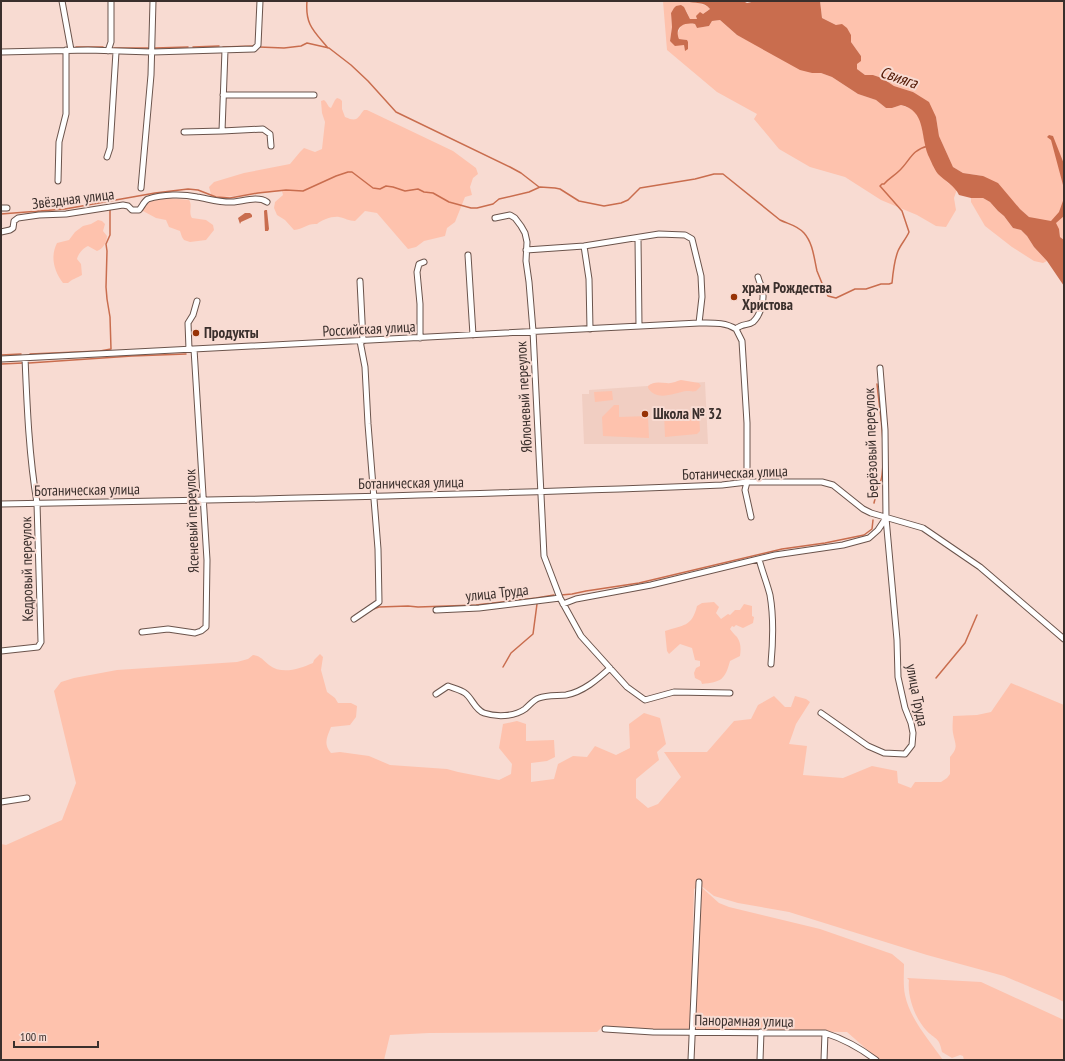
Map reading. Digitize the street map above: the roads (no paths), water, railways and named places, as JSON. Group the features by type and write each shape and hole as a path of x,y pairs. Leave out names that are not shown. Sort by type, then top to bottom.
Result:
{"street":[{"path":"58,181 59,142 66,114 68,50 62,1"},
{"path":"108,51 111,42 111,1"},
{"path":"141,188 145,162 152,52 153,1"},
{"path":"1,52 68,50 116,52 254,50 258,44 260,1"},
{"path":"222,131 225,50"},
{"path":"107,157 110,148 116,52"},
{"path":"223,95 314,95"},
{"path":"184,132 263,129 270,134 271,146"},
{"name":"Звёздная улица","path":"1,232 13,228 14,221 18,218 39,214 61,214 123,205 128,206 132,210 139,210 148,199 165,196 188,196 219,202 260,199 267,202"},
{"name":"Яблоневый переулок","path":"495,218 510,214 515,218 525,233 527,242 526,262 530,282 544,556 550,576 560,598 581,636 627,687 645,700 674,692 730,693"},
{"path":"526,250 584,246 659,234 685,235 692,240 701,276 702,297 700,323"},
{"path":"638,238 639,326"},
{"path":"584,246 589,279 590,329"},
{"path":"468,255 473,334"},
{"path":"420,338 420,304 417,272 419,264 424,262"},
{"path":"751,517 745,490 747,424 742,341 736,329 742,324 753,322 759,314 763,289 758,277"},
{"path":"354,619 379,602 378,549 365,367 361,341 360,281"},
{"name":"Ясеневый переулок","path":"142,632 168,629 195,633 201,631 206,626 207,560 204,500 188,322 193,315 198,301"},
{"name":"Российская улица","path":"1,359 700,323 729,324 736,329"},
{"name":"Кедровый переулок","path":"1,651 38,647 41,642 37,503 34,485 27,398 26,358"},
{"name":"Берёзовый переулок","path":"880,368 885,430 886,518"},
{"name":"Ботаническая улица","path":"1,504 541,492 722,485 746,482 822,482 833,485 862,509 886,518"},
{"path":"563,604 576,599 651,585 775,555 843,545 869,538 878,530 886,518 923,528 970,560 1064,639"},
{"name":"улица Труда","path":"821,713 862,742 884,753 905,754 912,745 912,723 905,708 898,677 897,640 886,518"},
{"path":"759,559 772,608 771,664"},
{"name":"улица Труда","path":"436,610 479,608 560,598"},
{"path":"436,694 448,686 465,693 478,709 484,713 508,716 524,710 533,701 540,698 568,695 575,692 595,681 610,668"},
{"path":"1,802 27,798"},
{"path":"691,1060 698,882"},
{"name":"Панорамная улица","path":"605,1029 692,1032 825,1033 848,1041 876,1060"},
{"path":"760,1060 761,1032"},
{"path":"824,1060 825,1033"}],"waterway":[{"path":"307,1 307,16 309,22 328,48"},
{"path":"259,47 284,48 301,46 307,43 329,48 351,65 368,81 396,112 510,167 521,173 539,187"},
{"path":"193,47 219,46"},
{"path":"223,47 254,46"},
{"path":"76,47 103,47"},
{"path":"155,48 188,47"},
{"path":"114,48 148,48"},
{"path":"1,214 65,209 155,193 188,189 198,190 216,197 230,198 286,190 303,191 348,172 352,172 373,188 380,189 386,186 405,191 418,189 424,192 433,193 449,202 471,208 493,204 499,199 529,192 540,187 560,189 579,201 604,206 621,203 628,200 640,188 695,179 714,174 723,174 780,220 795,226 804,233 811,246 822,284 828,296 836,298 855,289 866,289 881,284 892,283 899,248 909,232 902,211 880,186 899,171 914,153 928,146"},
{"path":"30,354 100,351 111,349 110,317 106,287 106,244 110,235 110,210"},
{"path":"1,355 21,354"},
{"path":"29,363 186,354"},
{"path":"1,364 23,363"},
{"path":"874,503 883,464 882,430 877,384"},
{"path":"561,595 639,583 782,549 825,543 864,535 872,529 873,520"},
{"path":"368,611 379,607 476,605 554,595"},
{"path":"503,667 511,653 533,634 537,604"},
{"path":"936,678 965,643 977,615"}],"place":[{"name":"храм Рождества Христова","path":"734,297"},
{"name":"Продукты","path":"196,333"},
{"name":"Школа № 32","path":"645,414"}],"water label":[{"name":"Свияга","path":"899,77"}]}
